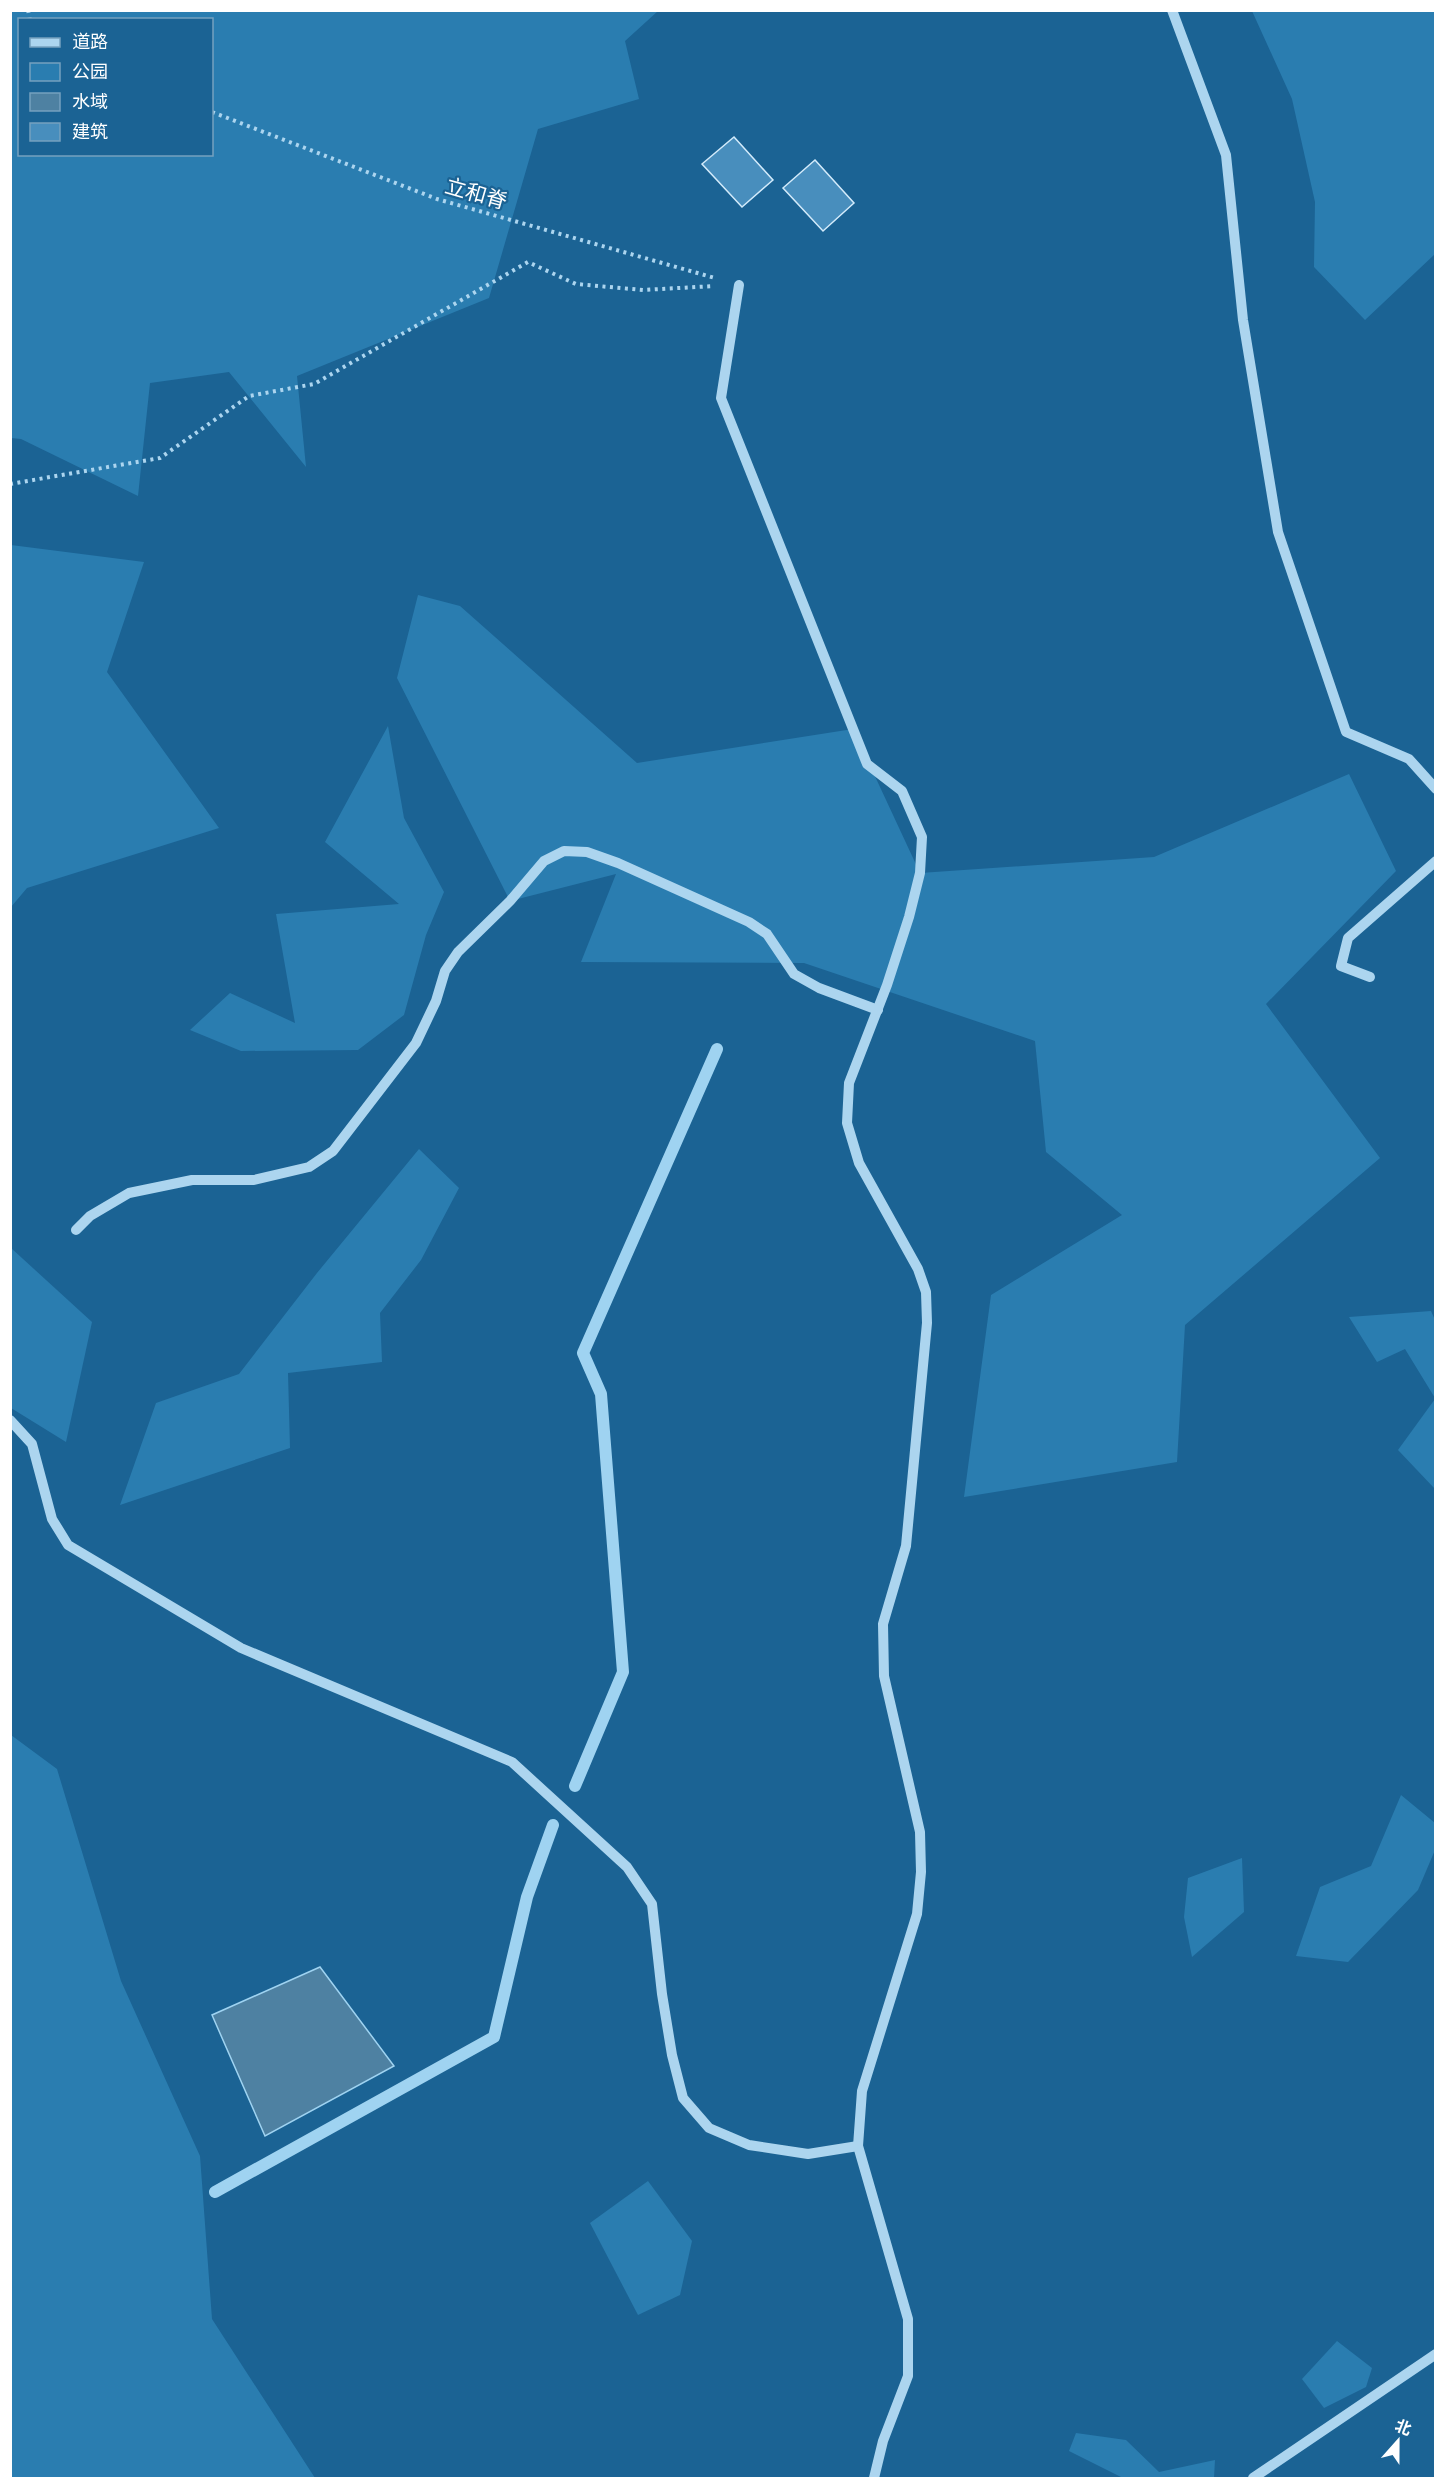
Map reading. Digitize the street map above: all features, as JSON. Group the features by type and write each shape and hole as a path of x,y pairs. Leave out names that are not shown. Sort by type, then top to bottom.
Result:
{"street":[{"path":"1172,10 1226,155 1243,320 1278,532 1346,732 1410,759 1436,789"},
{"path":"739,285 721,398 867,764 902,790 922,837 920,873 909,917 878,1010 849,1083 847,1123 859,1163 918,1269 926,1292 927,1323 906,1546 883,1624 884,1676 920,1832 921,1872 917,1914 862,2091 858,2146 908,2319 908,2376 883,2441 874,2478"},
{"path":"76,1230 90,1215 129,1194 192,1180 254,1180 309,1167 333,1151 416,1043 436,1001 445,971 458,952 510,901 544,861 564,851 587,852 618,863 749,921 768,934 794,974 819,988 878,1010"},
{"path":"1370,977 1341,966 1348,938 1436,861"},
{"path":"10,1420 32,1444 52,1520 68,1545 241,1648 512,1762 627,1867 652,1904 662,1994 682,2098 709,2128 749,2145 808,2154 858,2146"},
{"path":"1253,2478 1436,2354"}],"path":[{"name":"立和脊","path":"213,112 437,199 739,285"},
{"path":"10,484 160,458 249,396 314,384 528,262 576,284 643,290 739,285"}],"green space":[{"path":"11,10 658,11 625,41 639,99 538,129 489,298 297,376 306,467 229,372 150,383 138,496 21,439 11,438"},
{"path":"1252,11 1435,11 1435,254 1365,320 1314,267 1315,202 1292,99"},
{"path":"11,545 144,562 107,672 219,828 27,888 11,907"},
{"path":"418,595 460,606 637,763 853,729 920,873 1154,857 1349,774 1396,871 1266,1004 1380,1158 1185,1325 1177,1462 964,1497 991,1295 1122,1215 1046,1152 1035,1041 804,963 581,962 616,874 510,901 397,678"},
{"path":"388,726 404,818 444,892 426,935 404,1015 358,1050 241,1051 190,1030 230,993 295,1023 276,914 399,904 325,842"},
{"path":"419,1149 459,1188 421,1260 380,1313 382,1362 288,1373 290,1448 120,1505 156,1403 239,1374 317,1273"},
{"path":"11,1248 92,1322 66,1442 11,1408"},
{"path":"1431,1311 1435,1320 1435,1398 1405,1349 1377,1362 1349,1317"},
{"path":"1435,1399 1435,1489 1398,1450"},
{"path":"11,1735 57,1769 121,1981 200,2156 212,2319 315,2478 11,2478"},
{"path":"1401,1795 1435,1823 1435,1850 1418,1890 1348,1962 1296,1956 1320,1887 1371,1866"},
{"path":"1242,1858 1244,1912 1192,1957 1184,1917 1188,1878"},
{"path":"648,2181 692,2241 680,2295 638,2315 590,2223"},
{"path":"1337,2341 1372,2368 1366,2387 1324,2408 1302,2379"},
{"path":"1076,2433 1126,2440 1159,2472 1215,2460 1214,2478 1123,2478 1069,2451"}],"water":[{"path":"320,1967 394,2066 265,2136 212,2015"}],"building":[{"path":"734,137 773,180 742,207 702,164"},
{"path":"815,160 854,203 823,231 783,188"}],"waterway":[{"path":"575,1786 623,1672 601,1394 583,1353 717,1049"},
{"path":"215,2192 494,2037 527,1897 553,1825"}]}
